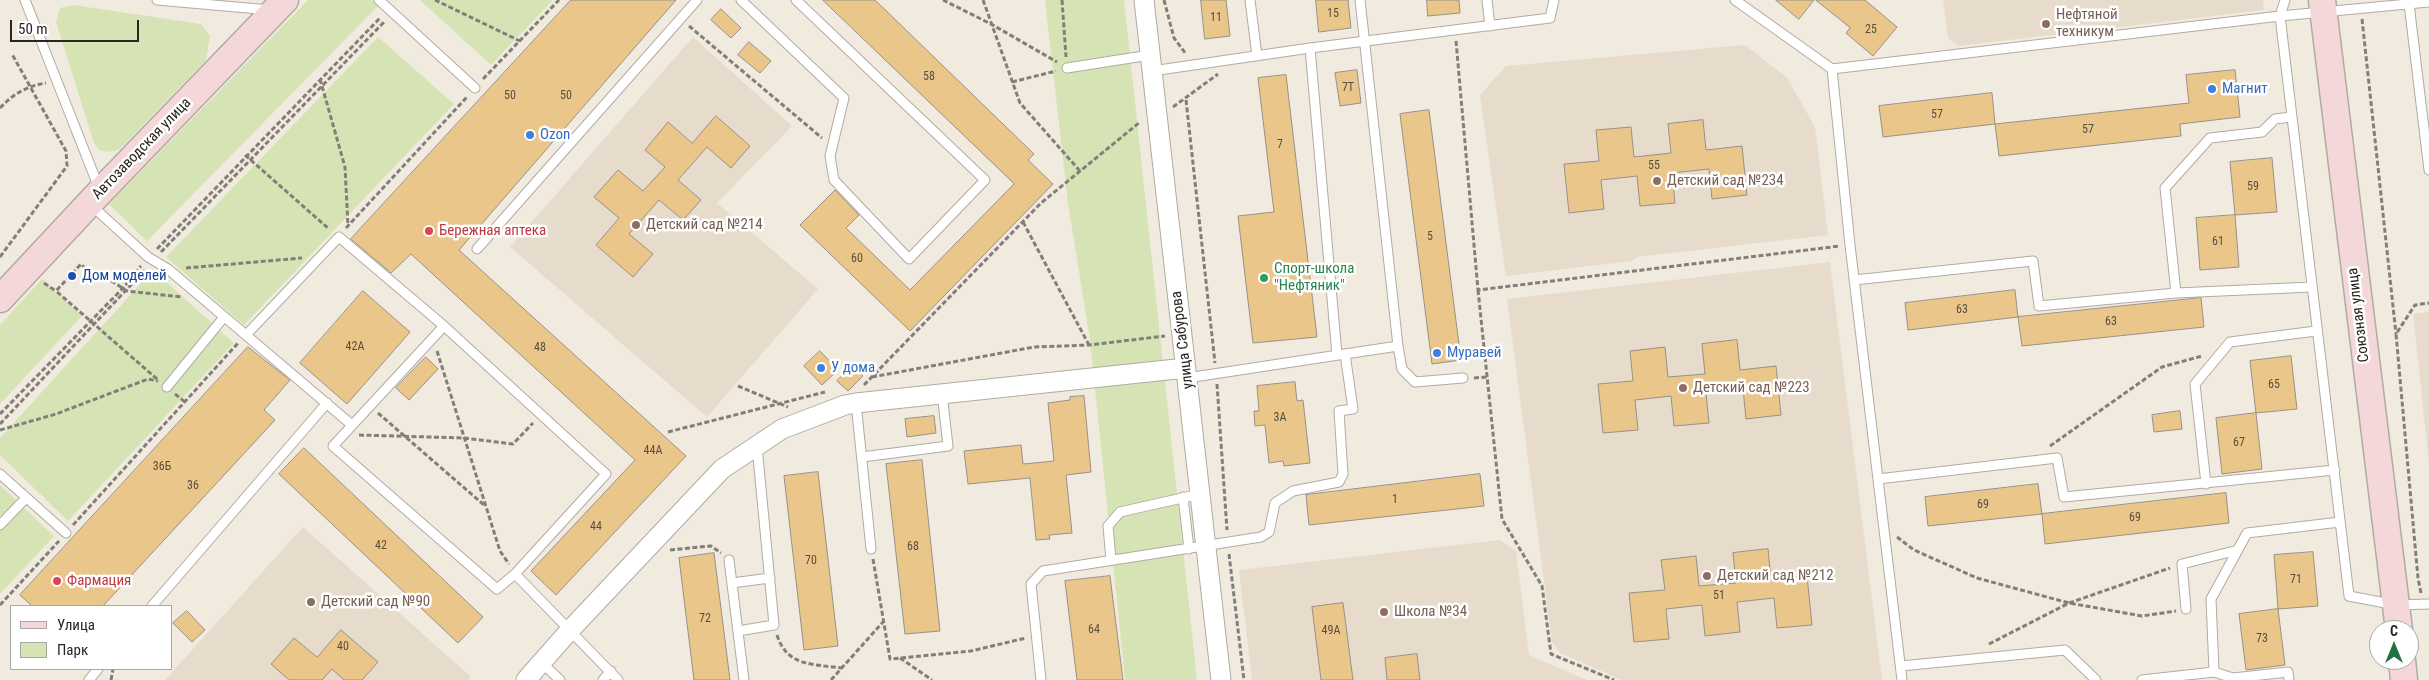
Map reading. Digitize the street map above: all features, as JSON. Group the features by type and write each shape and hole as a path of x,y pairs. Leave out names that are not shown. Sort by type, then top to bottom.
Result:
{"main road":[{"name":"Автозаводская улица","path":"0,299 280,5"},
{"name":"Союзная улица","path":"2323,6 2397,618"}],"street":[{"name":"улица Сабурова","path":"1144,0 1187,373 1191,496 1197,548 1221,680"},
{"path":"526,680 570,630 722,469 782,429 847,405 942,393 1187,373"}],"lane":[{"path":"25,0 56,82 95,198 151,259 168,269 352,425"},
{"path":"157,0 280,5"},
{"path":"379,0 475,88"},
{"path":"477,250 698,0"},
{"path":"741,0 844,98 830,156 834,180 909,259 986,180 796,0"},
{"path":"1250,0 1257,56"},
{"path":"1360,0 1402,369 1415,382 1463,378"},
{"path":"1487,0 1490,26"},
{"path":"1067,68 1151,63 1193,65 1310,48 1550,18 1554,0"},
{"path":"1735,0 1832,70 2280,16 2323,6 2361,8 2429,2"},
{"path":"2285,0 2280,16 2349,596 2397,618 2426,604"},
{"path":"2409,4 2429,170"},
{"path":"1041,680 1032,584 1043,571 1261,538 1269,532 1275,503 1293,491 1339,482 1343,474 1339,411 1353,408 1341,355 1310,48"},
{"path":"1832,70 1854,280 1902,680"},
{"path":"2176,293 2165,188 2210,138 2262,132 2275,119 2292,117"},
{"path":"246,335 339,237 444,326 606,474 515,574 497,589 333,446 444,326"},
{"path":"1854,280 2034,261 2039,306 2176,293 2312,287"},
{"path":"167,387 224,316"},
{"path":"2206,484 2195,384 2230,342 2316,330"},
{"path":"1187,373 1216,375 1398,346"},
{"path":"862,457 948,446 942,393"},
{"path":"153,605 327,403"},
{"path":"847,405 862,457 871,549"},
{"path":"738,631 774,625 757,446"},
{"path":"1878,479 2057,458 2064,497 2335,470"},
{"path":"0,474 66,533"},
{"path":"1112,560 1108,526 1120,512 1191,496"},
{"path":"0,525 26,498"},
{"path":"2214,672 2211,599 2247,533 2340,522"},
{"path":"2186,609 2182,564 2238,550"},
{"path":"729,560 744,680"},
{"path":"515,574 612,671 618,680"},
{"path":"732,583 770,578"},
{"path":"1901,666 2065,650 2096,680"},
{"path":"541,662 560,680"},
{"path":"89,680 97,670"},
{"path":"602,680 612,671"},
{"path":"2142,680 2214,672 2233,678 2288,672 2289,680"}],"path":[{"path":"435,0 520,41"},
{"path":"355,220 475,88 559,0"},
{"path":"944,0 991,24 1067,68"},
{"path":"983,0 1020,103 1080,172"},
{"path":"1062,0 1067,68"},
{"path":"1164,0 1174,38 1193,65"},
{"path":"2361,8 2396,334 2418,578 2426,604"},
{"path":"0,424 94,322 127,291 151,259 245,155 391,12"},
{"path":"0,414 91,319 321,87 391,12"},
{"path":"681,19 832,145"},
{"path":"1455,31 1478,290 1502,519 1542,586 1551,654 1614,680"},
{"path":"0,257 67,166 66,151 12,54"},
{"path":"668,432 825,392 847,405 1041,203 1157,113 1186,100 1238,59"},
{"path":"1012,82 1067,68"},
{"path":"320,80 345,167 348,226"},
{"path":"0,108 9,99 30,86 56,82"},
{"path":"1186,100 1216,375 1228,543 1244,680"},
{"path":"245,155 339,237"},
{"path":"1022,222 1089,345"},
{"path":"1478,290 1850,245"},
{"path":"168,269 320,256"},
{"path":"0,430 56,414 148,379 160,381 91,319 56,291 81,264 92,275 96,271 127,291 177,298 198,294"},
{"path":"2396,334 2415,305 2429,304"},
{"path":"0,605 246,335"},
{"path":"872,377 1034,347 1089,345 1182,335"},
{"path":"433,338 500,551 515,574"},
{"path":"2026,462 2162,367 2222,351"},
{"path":"738,386 812,417"},
{"path":"167,387 185,402"},
{"path":"370,406 486,507"},
{"path":"344,435 464,438 513,444 541,414"},
{"path":"1884,527 1914,550 1978,578 2069,603 2142,616 2186,609"},
{"path":"643,553 710,546 729,560"},
{"path":"871,549 890,659 970,651 1036,636"},
{"path":"1959,660 2069,603 2182,564"},
{"path":"831,680 884,622"},
{"path":"774,625 782,649 796,661 842,668"},
{"path":"900,658 932,680"}],"shaded area":[{"name":"Нефтяной техникум","path":"1943,0 2263,0 2264,10 1958,46 1948,38"},
{"name":"Детский сад №214","path":"693,37 792,126 717,203 818,289 707,417 510,247"},
{"name":"Детский сад №234","path":"1745,45 1787,78 1815,127 1828,235 1637,257 1632,261 1506,276 1480,95 1506,66"},
{"path":"1830,262 1882,680 1622,680 1560,653 1552,642 1507,299"},
{"path":"2429,312 2429,464 2413,314"},
{"name":"Детский сад №90","path":"303,527 471,677 468,680 165,680"},
{"name":"Школа №34","path":"1500,540 1516,551 1529,655 1587,680 1252,680 1239,570"}],"green space":[{"path":"308,0 372,0 378,6 147,241 109,204"},
{"path":"420,0 553,0 491,65"},
{"path":"1045,0 1124,0 1197,680 1125,680 1090,340 1068,203"},
{"path":"73,5 201,24 210,36 206,60 120,149 110,152 99,150 94,143 56,22 60,8"},
{"path":"378,37 454,104 244,325 166,257"},
{"path":"153,270 234,343 68,521 0,455 0,438"},
{"path":"42,279 82,316 0,404 0,325"},
{"path":"0,485 54,536 0,594"}],"building":[{"path":"571,0 676,0 459,250 686,456 556,595 531,571 635,460 411,254 391,273 351,239"},
{"path":"823,0 875,0 1034,154 1028,160 1053,184 910,331 800,225 835,190 859,215 846,228 910,290 1014,184"},
{"path":"1201,0 1226,0 1230,36 1205,39"},
{"path":"1316,0 1348,0 1351,28 1319,32"},
{"path":"1427,0 1459,0 1460,13 1428,16"},
{"path":"1776,0 1814,0 1799,19"},
{"path":"1816,0 1865,0 1897,27 1873,56 1846,33 1850,28"},
{"path":"721,9 741,28 731,38 711,20"},
{"path":"749,42 771,61 760,73 738,55"},
{"path":"1357,70 1361,103 1340,106 1335,73"},
{"path":"2235,70 2240,117 2180,124 2181,136 1999,156 1995,124 2189,103 2186,75"},
{"path":"1286,75 1317,337 1253,343 1238,216 1274,212 1258,78"},
{"path":"1992,93 1995,124 1883,137 1879,106"},
{"path":"1429,110 1461,360 1432,364 1400,114"},
{"path":"716,116 750,146 731,168 707,147 678,180 701,200 683,220 659,200 629,234 653,254 633,277 596,245 619,218 594,197 618,170 643,191 665,167 645,150 668,122 692,143"},
{"path":"1703,120 1706,150 1742,146 1747,195 1712,199 1709,169 1672,173 1675,203 1640,206 1637,176 1601,180 1604,209 1569,213 1564,164 1599,161 1596,130 1631,127 1634,157 1671,153 1668,124"},
{"path":"2272,158 2277,212 2235,215 2230,162"},
{"path":"2235,215 2239,267 2200,270 2196,218"},
{"path":"2015,290 2018,317 1908,330 1905,303"},
{"path":"363,291 410,332 347,404 300,363"},
{"path":"2201,298 2204,327 2022,346 2018,317"},
{"path":"1737,340 1740,370 1776,366 1781,415 1746,419 1743,389 1706,393 1709,423 1674,426 1671,396 1635,400 1638,430 1603,433 1598,384 1633,381 1630,351 1665,347 1668,377 1705,374 1702,344"},
{"path":"248,347 290,380 264,410 275,420 104,605 31,605 20,595"},
{"name":"У дома","path":"820,351 838,370 822,385 804,366"},
{"path":"2291,356 2297,409 2256,413 2250,361"},
{"path":"426,357 438,369 409,400 396,388"},
{"path":"852,366 863,376 848,391 837,381"},
{"path":"1295,382 1297,401 1303,400 1310,463 1284,466 1283,461 1269,463 1265,425 1255,426 1254,411 1259,411 1257,386"},
{"path":"1084,396 1091,472 1066,475 1072,533 1049,535 1050,539 1036,540 1030,478 968,484 964,451 1021,445 1023,464 1054,461 1048,403 1070,400 1070,397"},
{"path":"2180,411 2182,429 2154,432 2152,415"},
{"path":"2256,413 2262,469 2222,474 2216,418"},
{"path":"934,416 936,433 907,437 905,419"},
{"path":"304,448 483,617 458,643 279,474"},
{"path":"922,460 940,631 905,634 886,464"},
{"path":"818,472 838,646 804,650 784,476"},
{"path":"1480,474 1484,506 1309,525 1306,495"},
{"path":"2038,484 2042,514 1928,526 1925,497"},
{"path":"2226,493 2229,523 2045,544 2042,514"},
{"path":"1768,549 1771,579 1807,576 1812,625 1777,628 1774,598 1737,602 1740,632 1705,636 1702,605 1666,609 1669,639 1634,642 1629,593 1665,590 1661,560 1696,556 1699,586 1736,583 1733,553"},
{"path":"2313,552 2318,606 2278,609 2274,555"},
{"path":"714,553 730,680 694,680 679,558"},
{"path":"1110,576 1123,680 1077,680 1065,581"},
{"path":"1343,603 1353,680 1321,680 1312,607"},
{"path":"2278,609 2285,665 2246,670 2239,614"},
{"path":"187,611 205,630 192,642 173,623"},
{"path":"341,630 378,662 362,680 344,680 332,669 322,680 289,680 271,664 294,638 317,657"},
{"path":"1417,654 1420,680 1387,680 1385,658"}],"place":[{"name":"Нефтяной техникум","path":"2046,24"},
{"name":"Магнит","path":"2212,89"},
{"name":"Ozon","path":"530,135"},
{"name":"Детский сад №234","path":"1657,181"},
{"name":"Детский сад №214","path":"636,225"},
{"name":"Бережная аптека","path":"429,231"},
{"name":"Дом моделей","path":"72,276"},
{"name":"Спорт-школа \"Нефтяник\"","path":"1264,278"},
{"name":"Муравей","path":"1437,353"},
{"name":"У дома","path":"821,368"},
{"name":"Детский сад №223","path":"1683,388"},
{"name":"Детский сад №212","path":"1707,576"},
{"name":"Фармация","path":"57,581"},
{"name":"Детский сад №90","path":"311,602"},
{"name":"Школа №34","path":"1384,612"}]}
